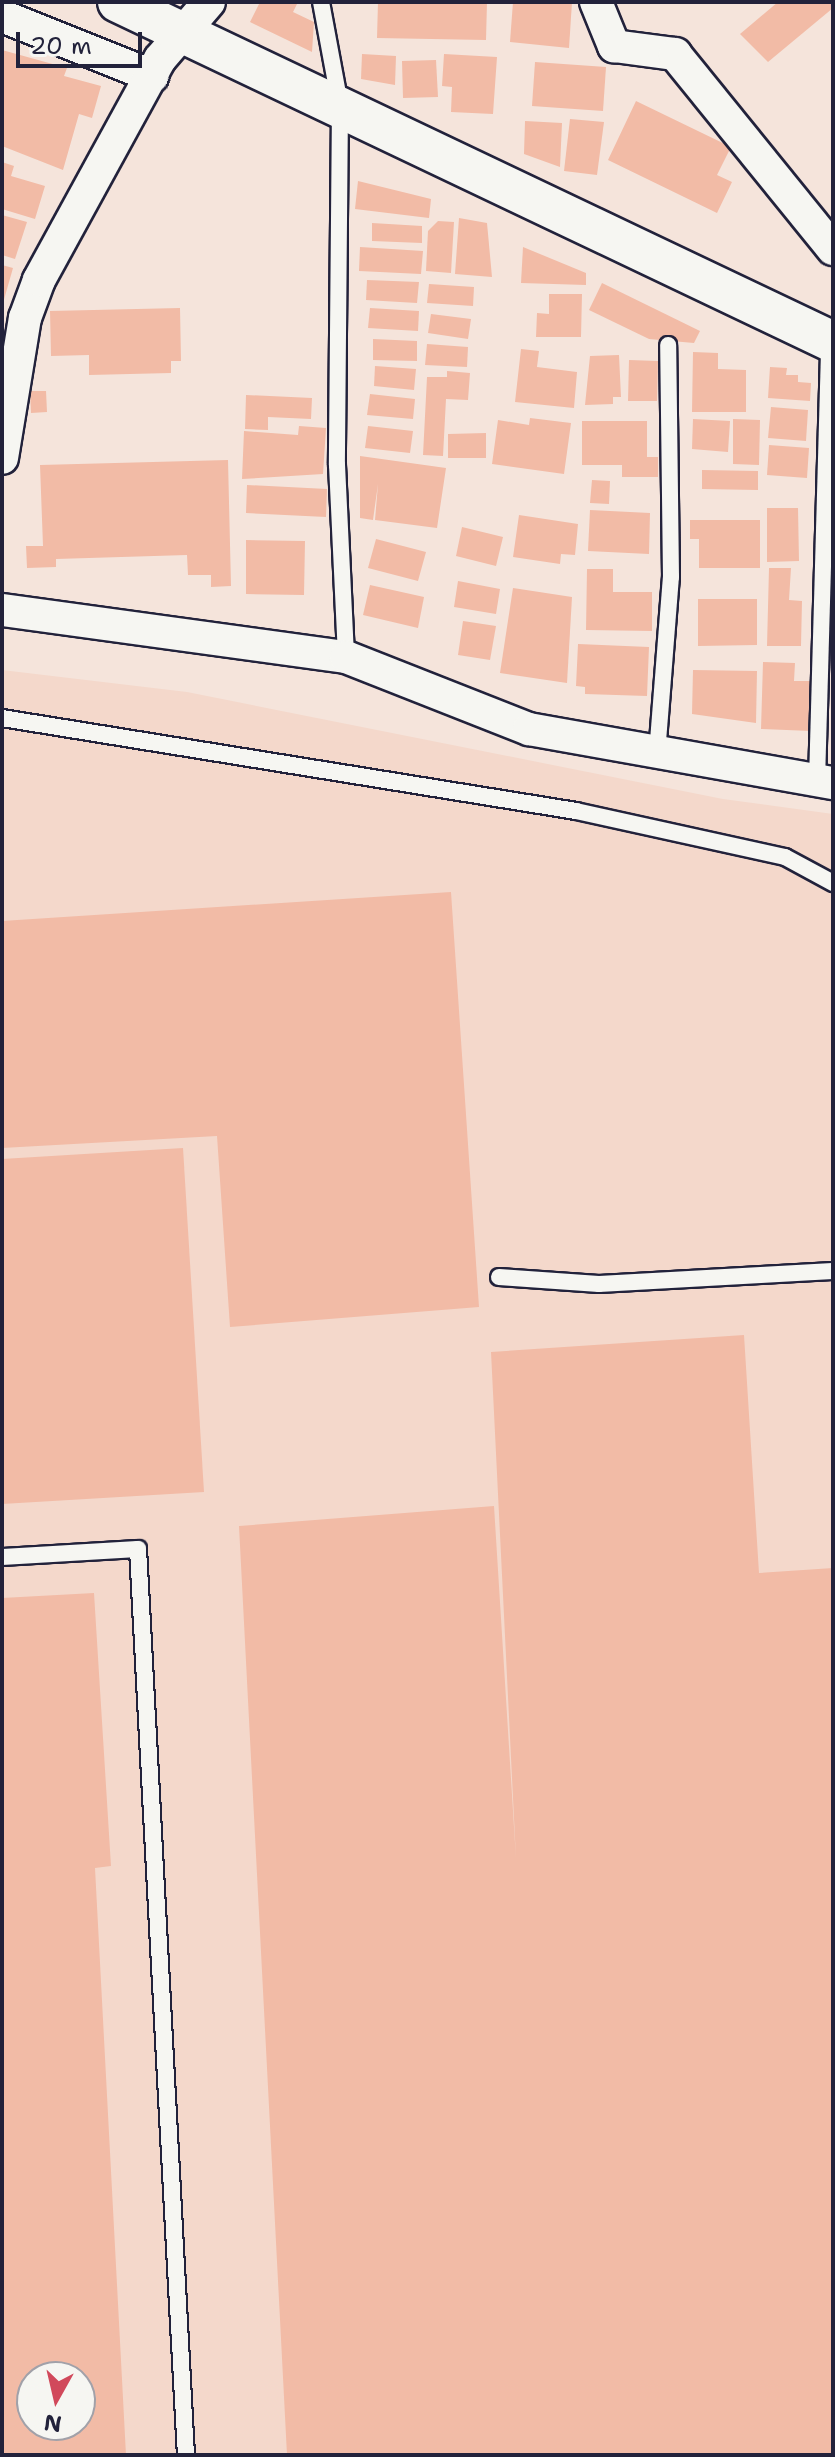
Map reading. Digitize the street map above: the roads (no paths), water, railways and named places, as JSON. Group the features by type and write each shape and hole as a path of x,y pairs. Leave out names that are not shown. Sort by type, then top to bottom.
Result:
{"street":[{"path":"118,2 831,341"},
{"path":"2,458 25,318 39,280 152,76 180,31 209,2"},
{"path":"596,2 614,46 675,54 833,249"},
{"path":"2,16 152,76"},
{"path":"2,610 346,657 529,729 825,782"}],"lane":[{"path":"321,2 340,105 337,465 346,657"},
{"path":"825,782 831,341"},
{"path":"657,754 671,577 668,345"},
{"path":"2,718 576,811 785,857 833,883"},
{"path":"499,1277 599,1284 833,1271"},
{"path":"2,1557 138,1549 186,2455"}]}
